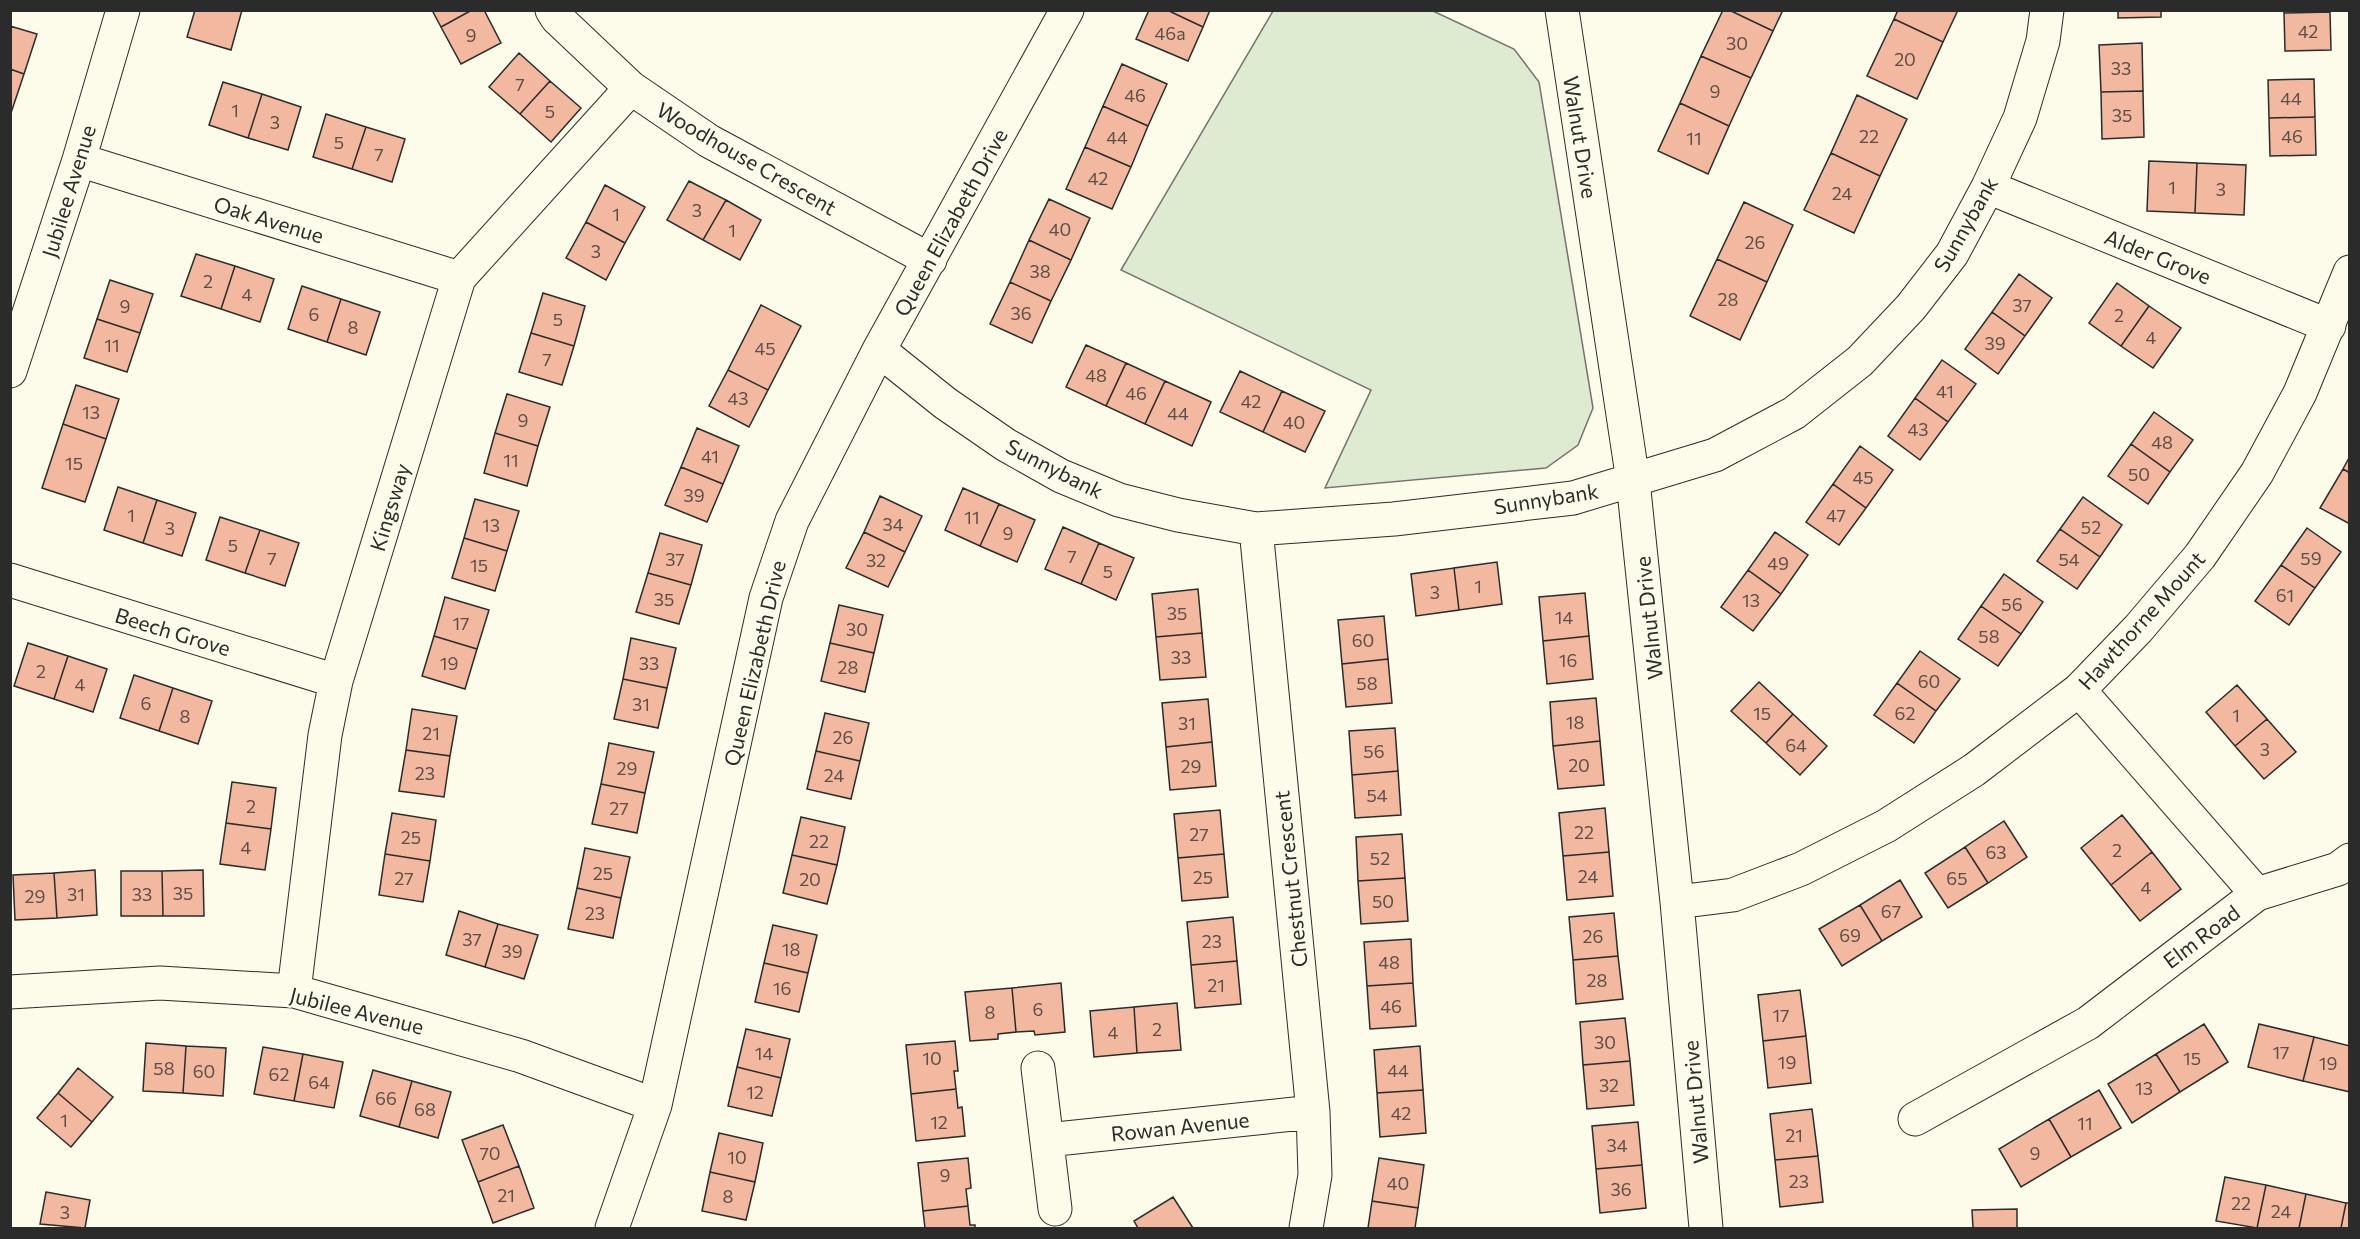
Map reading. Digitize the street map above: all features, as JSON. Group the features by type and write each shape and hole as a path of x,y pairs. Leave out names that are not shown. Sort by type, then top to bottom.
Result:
{"street":[{"name":"Jubilee Avenue","path":"10,371 79,160 123,10"},
{"name":"Woodhouse Crescent","path":"552,10 557,18 631,88 710,141 930,260"},
{"name":"Queen Elizabeth Drive","path":"612,1228 655,1105 766,598 792,521 879,350 1067,10"},
{"name":"Walnut Drive","path":"1562,10 1633,481 1677,902 1706,1228"},
{"name":"Sunnybank","path":"879,350 945,403 1006,445 1061,476 1119,500 1178,515 1256,529 1394,519 1573,498 1633,481 1715,455 1784,418 1860,361 1911,307 1952,254 1988,187 2020,118 2043,41 2047,10"},
{"name":"Kingsway","path":"294,991 325,735 336,681 459,278 631,88"},
{"name":"Oak Avenue","path":"79,160 459,278"},
{"name":"Alder Grove","path":"1988,187 2329,326"},
{"name":"Hawthorne Mount","path":"1677,902 1733,895 1801,869 1886,826 1974,770 2079,690 2138,629 2213,537 2257,473 2300,393 2349,272"},
{"name":"Chestnut Crescent","path":"1256,529 1313,1112 1315,1175 1306,1228"},
{"name":"Beech Grove","path":"10,580 336,681"},
{"name":"Elm Road","path":"1915,1119 2088,1023 2257,894 2079,690"},
{"path":"2257,894 2338,869 2349,860"},
{"name":"Jubilee Avenue","path":"10,992 160,982 294,991 520,1056 655,1105"},
{"path":"1038,1068 1055,1209"},
{"name":"Rowan Avenue","path":"1047,1140 1313,1112"}],"green space":[{"path":"1273,11 1433,11 1514,49 1539,82 1593,408 1578,445 1546,468 1325,488 1371,390 1121,270"}],"building":[{"path":"195,10 242,10 231,50 187,37"},
{"path":"432,10 472,10 441,27"},
{"path":"472,10 484,10 501,43 461,64 441,27"},
{"path":"1149,10 1167,10 1203,27 1188,61 1136,39"},
{"path":"1167,10 1210,10 1203,27"},
{"path":"1723,10 1729,10 1773,31 1751,78 1701,56"},
{"path":"1729,10 1783,10 1773,31"},
{"path":"1898,10 1958,10 1943,42 1894,19"},
{"path":"2118,10 2161,10 2161,17 2118,18"},
{"path":"2284,10 2330,10 2330,12 2284,13"},
{"path":"2330,12 2331,50 2285,51 2284,13"},
{"path":"1894,19 1943,42 1917,99 1867,76"},
{"path":"10,26 37,34 24,74 10,69"},
{"path":"2142,43 2143,91 2101,92 2099,45"},
{"path":"519,53 550,81 520,114 489,87"},
{"path":"1701,56 1751,78 1729,126 1680,103"},
{"path":"1122,64 1167,84 1148,126 1103,106"},
{"path":"10,69 24,74 11,113 10,113"},
{"path":"2314,79 2315,117 2269,118 2268,80"},
{"path":"550,81 581,108 551,142 520,114"},
{"path":"223,82 262,94 248,138 209,125"},
{"path":"2143,91 2144,137 2102,139 2101,92"},
{"path":"262,94 301,107 288,150 248,138"},
{"path":"1857,95 1907,119 1880,176 1831,153"},
{"path":"1680,103 1729,126 1708,174 1658,151"},
{"path":"1103,106 1148,126 1131,167 1085,147"},
{"path":"326,114 366,127 352,169 313,157"},
{"path":"2315,117 2316,155 2270,156 2269,118"},
{"path":"366,127 405,139 392,182 352,169"},
{"path":"1085,147 1131,167 1112,209 1066,189"},
{"path":"1831,153 1880,176 1854,233 1804,210"},
{"path":"2149,161 2197,163 2195,213 2147,211"},
{"path":"2197,163 2246,165 2244,215 2195,213"},
{"path":"689,181 726,200 703,240 667,220"},
{"path":"605,185 645,207 625,243 586,222"},
{"path":"1049,199 1090,218 1071,260 1029,240"},
{"path":"726,200 761,220 740,260 703,240"},
{"path":"1744,202 1793,225 1767,282 1717,259"},
{"path":"586,222 625,243 606,280 566,258"},
{"path":"1029,240 1071,260 1051,301 1010,282"},
{"path":"196,254 235,266 221,309 181,296"},
{"path":"1717,259 1767,282 1740,340 1690,316"},
{"path":"235,266 274,279 260,322 221,309"},
{"path":"2019,274 2052,298 2025,336 1992,312"},
{"path":"110,280 153,294 140,333 97,319"},
{"path":"1010,282 1051,301 1032,343 990,324"},
{"path":"2117,283 2149,306 2121,346 2089,323"},
{"path":"302,286 341,299 327,342 288,329"},
{"path":"543,293 585,306 574,346 531,333"},
{"path":"341,299 380,312 366,355 327,342"},
{"path":"761,305 801,326 768,390 728,370"},
{"path":"2149,306 2181,328 2153,368 2121,346"},
{"path":"1992,312 2025,336 1998,374 1965,349"},
{"path":"97,319 140,333 127,372 84,358"},
{"path":"531,333 574,346 562,385 519,372"},
{"path":"1086,345 1126,363 1106,406 1066,387"},
{"path":"1942,360 1976,384 1948,422 1915,398"},
{"path":"1126,363 1165,381 1145,424 1106,406"},
{"path":"728,370 768,390 749,427 709,406"},
{"path":"1240,371 1282,391 1263,432 1220,412"},
{"path":"1165,381 1211,402 1192,446 1145,424"},
{"path":"76,385 119,399 106,439 63,424"},
{"path":"1282,391 1325,411 1305,452 1263,432"},
{"path":"507,394 550,407 538,446 495,433"},
{"path":"1915,398 1948,422 1920,460 1888,436"},
{"path":"2154,412 2193,440 2170,472 2131,444"},
{"path":"63,424 106,439 85,502 42,488"},
{"path":"697,428 739,446 723,484 681,467"},
{"path":"495,433 538,446 527,486 484,473"},
{"path":"2131,444 2170,472 2148,504 2108,476"},
{"path":"1860,446 1893,470 1866,508 1833,484"},
{"path":"2350,456 2350,473 2343,469"},
{"path":"681,467 723,484 707,522 665,505"},
{"path":"2343,469 2350,473 2350,524 2320,508"},
{"path":"1833,484 1866,508 1839,545 1806,522"},
{"path":"118,487 157,500 143,543 104,530"},
{"path":"963,488 999,504 980,546 945,530"},
{"path":"880,496 922,516 905,552 864,532"},
{"path":"2083,497 2122,525 2100,557 2060,529"},
{"path":"475,499 519,511 507,551 464,538"},
{"path":"157,500 196,513 182,556 143,543"},
{"path":"999,504 1035,520 1017,562 980,546"},
{"path":"220,517 260,530 245,573 206,560"},
{"path":"1063,527 1099,543 1081,584 1045,569"},
{"path":"2307,528 2341,552 2315,588 2281,565"},
{"path":"2060,529 2100,557 2077,589 2037,561"},
{"path":"260,530 299,543 285,586 245,573"},
{"path":"864,532 905,552 888,587 846,568"},
{"path":"1775,532 1808,555 1781,594 1748,570"},
{"path":"660,533 702,545 691,585 648,573"},
{"path":"464,538 507,551 495,591 452,578"},
{"path":"1099,543 1134,558 1116,600 1081,584"},
{"path":"1497,562 1502,604 1459,610 1454,568"},
{"path":"2281,565 2315,588 2289,625 2255,601"},
{"path":"1454,568 1459,610 1416,616 1411,574"},
{"path":"1748,570 1781,594 1753,631 1721,607"},
{"path":"648,573 691,585 679,624 636,612"},
{"path":"2004,574 2043,602 2021,634 1981,606"},
{"path":"1198,589 1202,633 1156,637 1152,594"},
{"path":"1585,593 1589,636 1543,641 1539,597"},
{"path":"445,597 489,610 477,649 434,636"},
{"path":"839,605 883,615 874,653 830,643"},
{"path":"1981,606 2021,634 1998,666 1958,639"},
{"path":"1384,616 1388,659 1342,664 1338,620"},
{"path":"1202,633 1206,677 1160,680 1156,637"},
{"path":"434,636 477,649 465,689 422,676"},
{"path":"1589,636 1593,679 1547,684 1543,641"},
{"path":"631,638 676,648 667,688 623,679"},
{"path":"28,643 68,656 54,699 14,686"},
{"path":"830,643 874,653 865,692 821,681"},
{"path":"1920,651 1960,679 1936,711 1897,683"},
{"path":"68,656 107,669 93,712 54,699"},
{"path":"1388,659 1392,703 1346,707 1342,664"},
{"path":"134,675 173,688 159,731 120,718"},
{"path":"623,679 667,688 658,728 614,719"},
{"path":"1759,682 1793,714 1766,743 1731,711"},
{"path":"1897,683 1936,711 1914,743 1874,715"},
{"path":"2237,685 2267,719 2235,746 2206,712"},
{"path":"173,688 212,701 198,744 159,731"},
{"path":"1596,698 1600,741 1553,746 1550,702"},
{"path":"1208,699 1212,742 1166,747 1162,703"},
{"path":"412,709 457,716 450,756 406,750"},
{"path":"825,713 869,723 860,761 816,751"},
{"path":"1793,714 1827,746 1800,775 1766,743"},
{"path":"2267,719 2296,752 2264,779 2235,746"},
{"path":"1395,728 1398,771 1352,775 1349,731"},
{"path":"1600,741 1604,785 1558,789 1553,746"},
{"path":"1212,742 1216,786 1170,790 1166,747"},
{"path":"609,743 654,752 645,793 601,784"},
{"path":"406,750 450,756 444,797 399,791"},
{"path":"816,751 860,761 851,799 807,789"},
{"path":"1398,771 1401,815 1355,818 1352,775"},
{"path":"232,782 276,788 271,829 226,823"},
{"path":"601,784 645,793 637,833 592,824"},
{"path":"1605,808 1609,852 1563,856 1559,813"},
{"path":"1220,810 1224,854 1178,858 1174,814"},
{"path":"392,813 436,820 430,861 385,854"},
{"path":"2122,815 2152,852 2111,885 2081,848"},
{"path":"801,817 845,827 837,865 792,855"},
{"path":"2004,821 2027,857 1988,883 1965,847"},
{"path":"226,823 271,829 265,870 220,864"},
{"path":"1402,834 1405,878 1358,881 1356,837"},
{"path":"1965,847 1988,883 1948,908 1925,873"},
{"path":"585,848 630,857 621,898 577,888"},
{"path":"1609,852 1613,896 1567,900 1563,856"},
{"path":"2152,852 2181,889 2140,921 2111,885"},
{"path":"385,854 430,861 423,902 379,895"},
{"path":"1224,854 1228,897 1182,901 1178,858"},
{"path":"792,855 837,865 827,904 783,893"},
{"path":"95,870 97,915 57,918 54,873"},
{"path":"203,870 204,916 163,916 162,871"},
{"path":"121,871 162,871 163,916 121,916"},
{"path":"54,873 57,918 15,920 13,875"},
{"path":"1405,878 1408,921 1361,924 1358,881"},
{"path":"1900,880 1922,917 1882,941 1860,905"},
{"path":"577,888 621,898 613,938 568,929"},
{"path":"1860,905 1882,941 1842,966 1819,929"},
{"path":"459,911 498,924 485,967 446,955"},
{"path":"1614,913 1618,956 1573,960 1569,917"},
{"path":"1233,917 1237,961 1191,965 1187,922"},
{"path":"498,924 538,935 524,979 485,967"},
{"path":"773,925 817,935 808,973 764,963"},
{"path":"1411,939 1413,983 1367,986 1364,942"},
{"path":"1618,956 1623,999 1576,1004 1573,960"},
{"path":"1237,961 1241,1004 1195,1008 1191,965"},
{"path":"764,963 808,973 799,1012 755,1002"},
{"path":"1061,983 1065,1032 1035,1035 1034,1031 1016,1032 1012,988"},
{"path":"1413,983 1416,1026 1370,1029 1367,986"},
{"path":"1012,988 1016,1032 998,1034 998,1039 970,1041 965,992"},
{"path":"1800,990 1806,1036 1763,1041 1758,995"},
{"path":"1177,1003 1181,1050 1137,1053 1134,1007"},
{"path":"1134,1007 1137,1053 1094,1057 1090,1011"},
{"path":"1625,1018 1630,1061 1583,1065 1580,1022"},
{"path":"2204,1024 2228,1062 2180,1092 2156,1054"},
{"path":"2259,1024 2314,1037 2303,1081 2248,1067"},
{"path":"746,1029 790,1039 781,1078 737,1067"},
{"path":"1806,1036 1811,1083 1768,1088 1763,1041"},
{"path":"2314,1037 2350,1046 2350,1092 2303,1081"},
{"path":"955,1041 958,1071 954,1071 956,1089 911,1094 906,1045"},
{"path":"146,1043 186,1046 183,1093 143,1091"},
{"path":"186,1046 226,1048 223,1096 183,1093"},
{"path":"1420,1046 1423,1090 1377,1093 1374,1050"},
{"path":"263,1047 303,1054 294,1101 254,1094"},
{"path":"303,1054 343,1062 334,1108 294,1101"},
{"path":"2156,1054 2180,1092 2132,1123 2108,1084"},
{"path":"1630,1061 1634,1105 1587,1109 1583,1065"},
{"path":"737,1067 781,1078 772,1116 728,1106"},
{"path":"78,1068 113,1097 92,1122 58,1093"},
{"path":"373,1070 412,1081 399,1127 360,1116"},
{"path":"412,1081 451,1092 438,1138 399,1127"},
{"path":"956,1089 958,1108 962,1107 965,1136 916,1141 911,1094"},
{"path":"1423,1090 1426,1133 1380,1137 1377,1093"},
{"path":"2099,1090 2121,1128 2071,1157 2049,1119"},
{"path":"58,1093 92,1122 71,1147 37,1118"},
{"path":"1812,1109 1818,1156 1775,1160 1770,1114"},
{"path":"2049,1119 2071,1157 2021,1187 1999,1149"},
{"path":"1638,1122 1642,1165 1596,1169 1592,1126"},
{"path":"503,1125 519,1166 478,1182 462,1140"},
{"path":"719,1133 763,1143 755,1182 710,1172"},
{"path":"1818,1156 1823,1202 1780,1207 1775,1160"},
{"path":"968,1158 971,1188 966,1189 968,1206 923,1211 918,1163"},
{"path":"1379,1158 1424,1165 1418,1208 1372,1201"},
{"path":"1642,1165 1646,1208 1600,1213 1596,1169"},
{"path":"519,1166 534,1208 493,1223 478,1182"},
{"path":"710,1172 755,1182 746,1220 702,1211"},
{"path":"2225,1177 2266,1185 2257,1228 2216,1221"},
{"path":"2266,1185 2306,1194 2299,1228 2257,1228"},
{"path":"46,1192 90,1200 85,1228 40,1224"},
{"path":"2306,1194 2346,1203 2341,1228 2299,1228"},
{"path":"1173,1197 1193,1228 1138,1228 1134,1221"},
{"path":"1372,1201 1418,1208 1415,1228 1368,1228"},
{"path":"2346,1203 2350,1203 2350,1228 2341,1228"},
{"path":"968,1206 970,1225 975,1225 975,1228 925,1228 923,1211"},
{"path":"2017,1209 2017,1228 1973,1228 1972,1210"}]}
